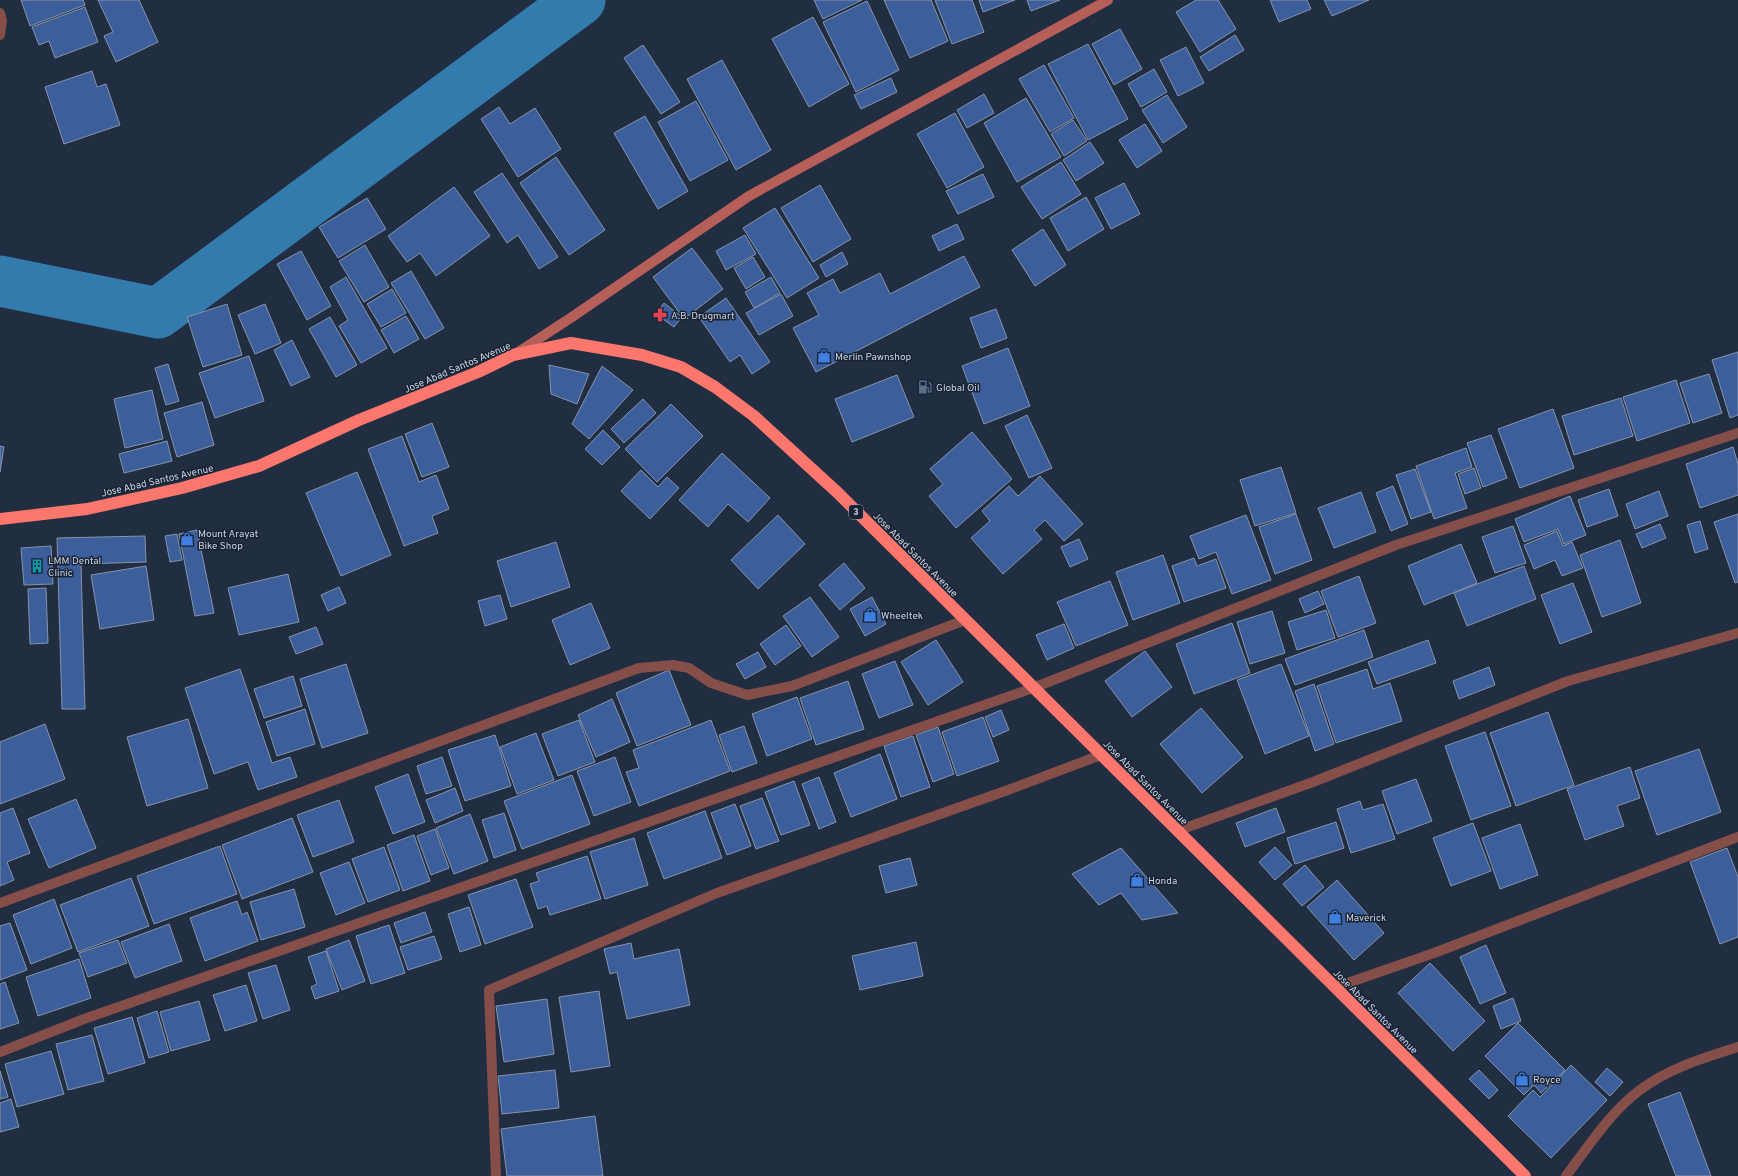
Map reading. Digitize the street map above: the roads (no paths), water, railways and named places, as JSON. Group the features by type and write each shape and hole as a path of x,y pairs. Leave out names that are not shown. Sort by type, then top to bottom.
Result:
{"highway":[{"name":"Jose Abad Santos Avenue","path":"0,519 94,507 182,488 259,466 359,420 478,372 513,355 571,343 642,355 681,367 715,387 792,449 1525,1176"}],"main road":[{"path":"513,355 572,317 749,196 1108,0"}],"street":[{"path":"0,13 2,20 0,35"},
{"path":"0,1052 84,1019 1033,688 1396,545 1738,433"},
{"path":"0,903 639,668 673,665 689,668 711,683 747,695 792,686 965,620"},
{"path":"1177,831 1313,782 1568,682 1738,633"},
{"path":"496,1176 490,990 717,893 1008,790 1101,755"},
{"path":"1336,987 1434,953 1738,837"},
{"path":"1566,1176 1613,1116 1639,1090 1671,1071 1738,1047"}],"waterway":[{"path":"0,281 158,313 580,0"}],"place":[{"name":"A.B. Drugmart","path":"660,315"},
{"name":"Merlin Pawnshop","path":"824,356"},
{"name":"Global Oil","path":"925,387"},
{"name":"Mount Arayat Bike Shop","path":"187,539"},
{"name":"LMM Dental Clinic","path":"37,566"},
{"name":"Wheeltek","path":"870,615"},
{"name":"Honda","path":"1137,880"},
{"name":"Maverick","path":"1335,917"},
{"name":"Royce","path":"1522,1079"}]}
